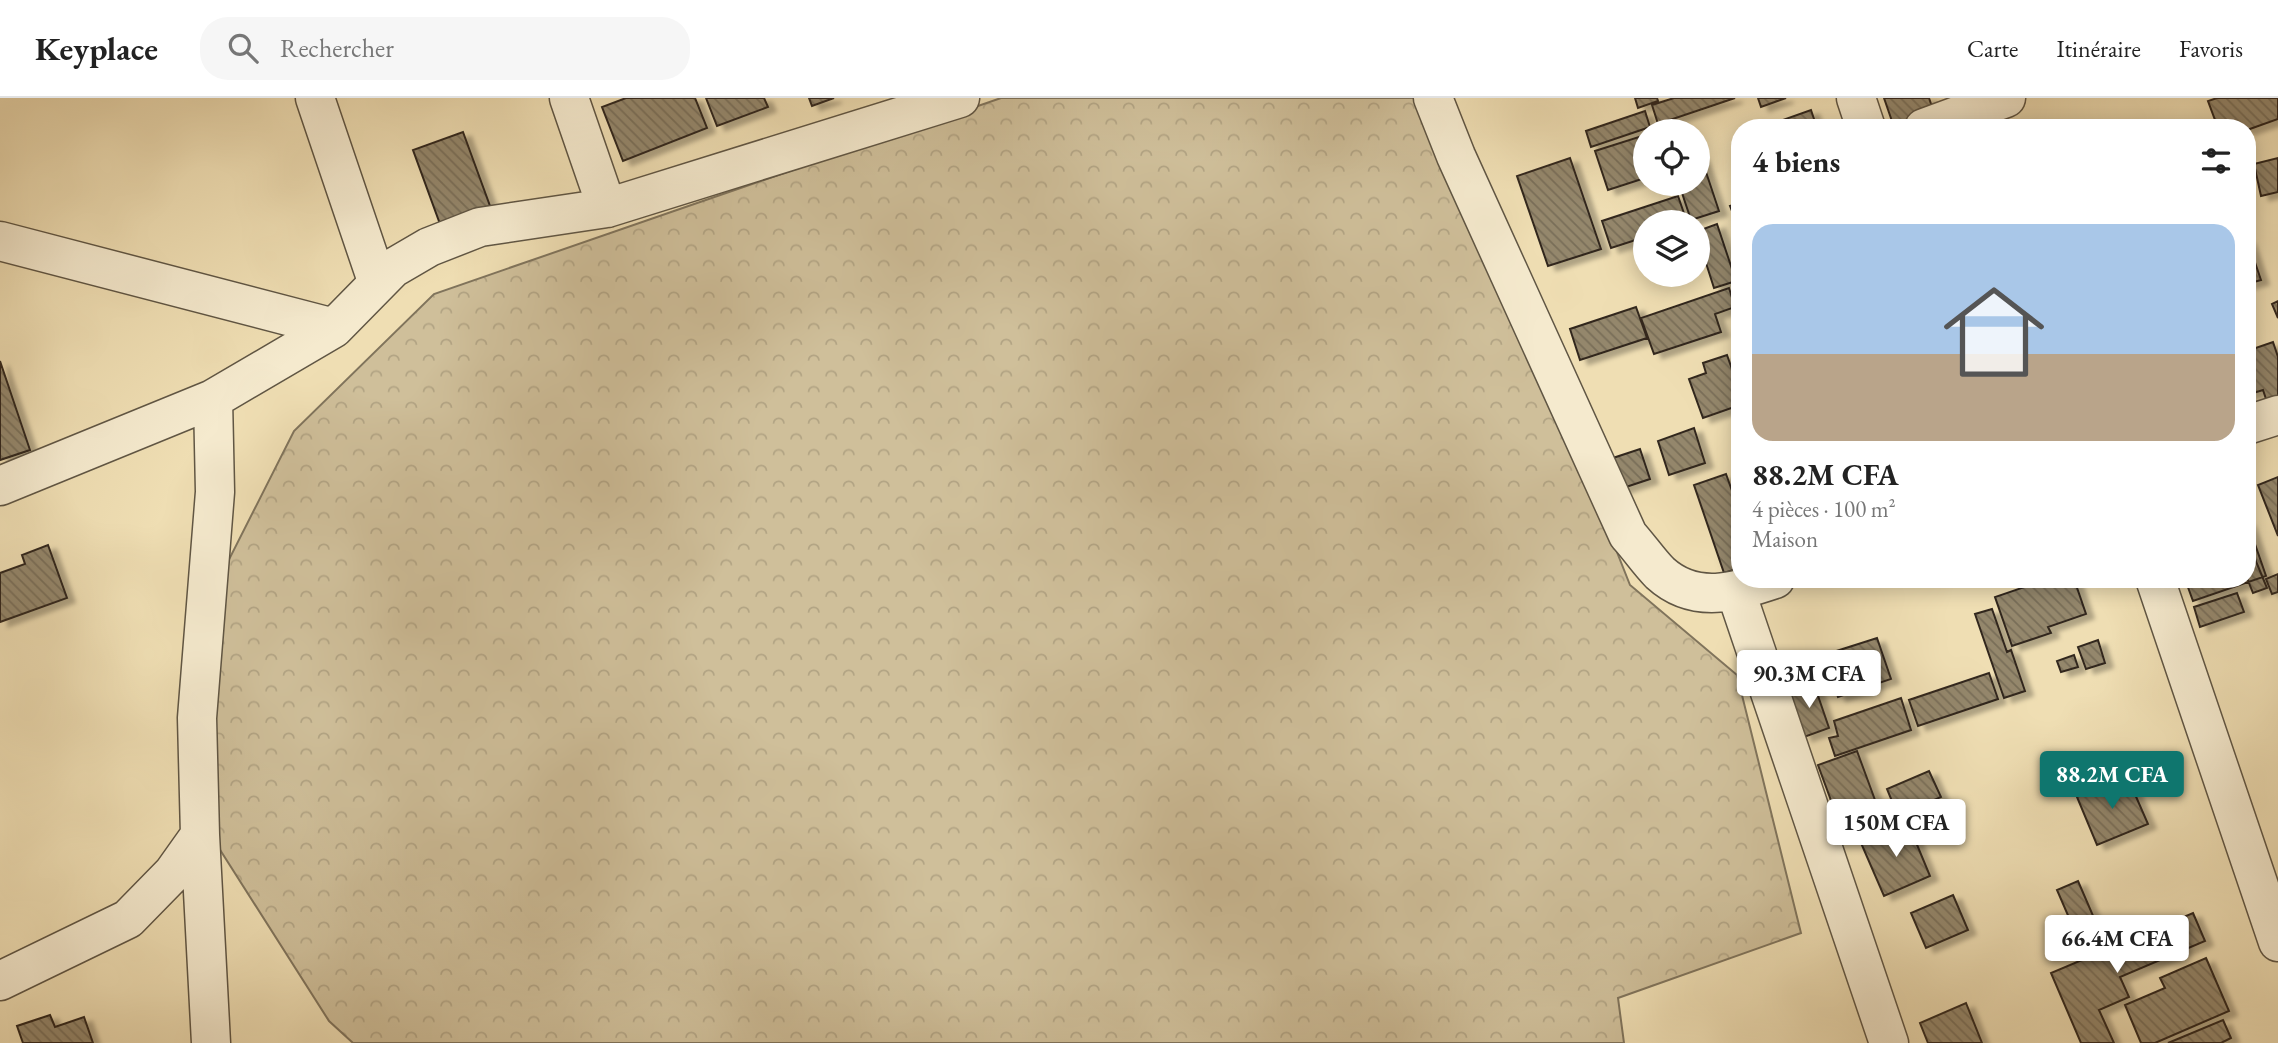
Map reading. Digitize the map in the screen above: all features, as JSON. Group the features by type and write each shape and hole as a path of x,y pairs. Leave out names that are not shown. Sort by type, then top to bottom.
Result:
{"street":[{"path":"314,98 377,281"},
{"path":"569,98 607,208"},
{"path":"0,486 213,399 334,328 377,281 393,268 429,247 480,227 607,208 960,98"},
{"path":"1433,98 1456,156 1629,535 1662,574 1696,593 1736,592 1748,588"},
{"path":"1856,98 1863,119"},
{"path":"1949,119 2006,98"},
{"path":"0,241 334,328"},
{"path":"211,1043 197,718 215,492 213,399"},
{"path":"2256,422 2278,415"},
{"path":"2158,588 2278,942"},
{"path":"1736,592 1889,1043"},
{"path":"0,981 128,919 173,873 200,835"}],"green space":[{"path":"1001,98 1437,98 1630,585 1737,675 1801,933 1618,998 1624,1043 353,1043 329,1021 203,823 205,607 294,431 434,294"}],"building":[{"path":"626,98 695,98 707,128 623,161 602,107"},
{"path":"706,98 764,98 768,107 717,126"},
{"path":"809,98 834,98 812,106"},
{"path":"1635,98 1657,98 1658,101 1638,108"},
{"path":"1674,98 1735,98 1673,119 1656,119 1652,105"},
{"path":"1758,98 1786,98 1761,107"},
{"path":"1884,98 1929,98 1934,113 1917,119 1891,119"},
{"path":"2217,98 2278,98 2278,119 2256,127 2256,119 2215,119 2208,101"},
{"path":"1811,110 1814,119 1786,119"},
{"path":"1645,111 1648,119 1633,119 1633,133 1591,147 1586,131"},
{"path":"463,132 490,206 440,224 413,150"},
{"path":"1633,139 1633,182 1608,190 1595,151"},
{"path":"1570,158 1601,249 1548,266 1517,176"},
{"path":"2278,158 2278,192 2261,196 2256,164"},
{"path":"1710,184 1719,211 1710,214 1710,210 1688,210 1683,196 1710,196"},
{"path":"1678,196 1683,210 1635,210"},
{"path":"1633,211 1633,241 1611,248 1602,221"},
{"path":"1717,224 1731,266 1731,283 1714,288 1710,276 1710,227"},
{"path":"2256,265 2261,280 2256,281"},
{"path":"1729,288 1731,294 1731,308 1715,314 1721,332 1654,354 1641,318"},
{"path":"2278,301 2278,318 2272,304"},
{"path":"1636,307 1647,338 1580,360 1570,329"},
{"path":"2273,342 2278,357 2278,399 2267,402 2263,390 2256,392 2256,348"},
{"path":"1727,355 1731,366 1731,408 1703,418 1689,379 1706,373 1703,363"},
{"path":"0,361 30,450 0,460"},
{"path":"1694,428 1705,463 1669,475 1658,441"},
{"path":"1640,449 1650,479 1620,489 1610,459"},
{"path":"1726,474 1731,488 1731,571 1724,573 1694,485"},
{"path":"2278,477 2278,536 2258,485"},
{"path":"48,545 67,598 0,622 0,573 25,564 22,555"},
{"path":"2256,547 2266,576 2256,579"},
{"path":"2256,561 2267,588 2253,593 2251,588 2256,588"},
{"path":"2278,574 2278,592 2272,594 2266,579"},
{"path":"2022,588 2077,588 2086,614 2048,627 2051,633 2012,646 1995,597"},
{"path":"2188,588 2231,588 2193,601"},
{"path":"2237,593 2244,612 2200,627 2194,607"},
{"path":"1992,609 2007,652 2011,650 2025,691 2004,698 1975,614"},
{"path":"1877,638 1891,679 1838,697 1824,655"},
{"path":"2098,640 2105,663 2086,669 2078,647"},
{"path":"2074,655 2078,667 2061,672 2057,661"},
{"path":"1989,673 1998,699 1918,726 1909,700"},
{"path":"1814,684 1829,728 1804,737 1789,692"},
{"path":"1901,698 1911,730 1835,756 1829,738 1838,736 1834,721"},
{"path":"1857,751 1879,811 1840,825 1818,765"},
{"path":"1929,771 1941,797 1898,816 1887,789"},
{"path":"2127,776 2148,824 2097,845 2077,797"},
{"path":"1908,823 1930,876 1884,896 1861,843"},
{"path":"2078,881 2094,918 2073,927 2057,890"},
{"path":"1953,895 1968,930 1926,948 1911,913"},
{"path":"2193,913 2205,941 2120,977 2129,997 2099,1010 2114,1043 2081,1043 2051,973"},
{"path":"2206,958 2229,1011 2155,1043 2141,1043 2125,1005 2165,988 2160,978"},
{"path":"1966,1003 1982,1043 1928,1043 1920,1023"},
{"path":"50,1015 55,1027 84,1017 93,1043 23,1043 17,1026"},
{"path":"2223,1020 2231,1038 2221,1043 2168,1043"}]}
